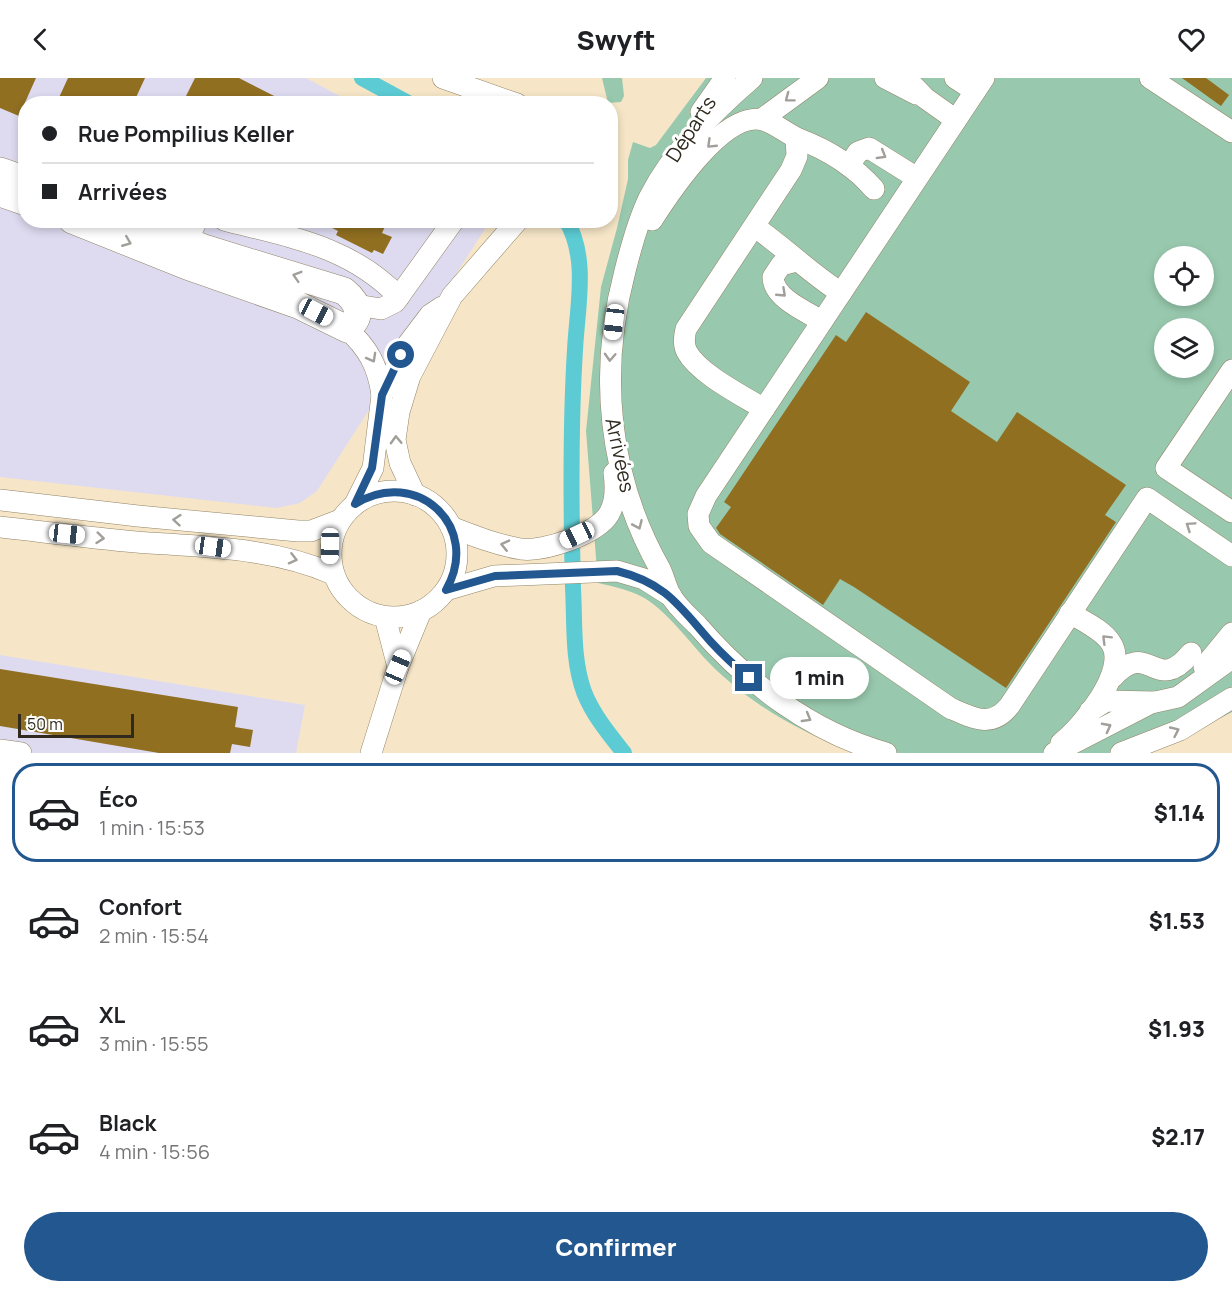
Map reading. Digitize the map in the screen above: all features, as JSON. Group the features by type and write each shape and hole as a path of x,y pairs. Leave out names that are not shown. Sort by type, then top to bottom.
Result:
{"main road":[{"path":"0,171 18,177"},
{"path":"0,193 18,199"},
{"path":"92,228 187,266 298,305 352,310"},
{"path":"175,228 192,231 335,288 352,310"}],"street":[{"path":"443,78 494,96"},
{"name":"Départs","path":"659,181 683,138 725,78"},
{"name":"Arrivées","path":"752,78 722,104 696,132 659,181 648,201 629,256 616,305 610,356 610,407 618,460 632,511 671,596 725,656 768,693 823,728 880,752 897,753"},
{"path":"629,256 692,163 721,135 744,122 762,119 818,78"},
{"path":"885,78 925,98 956,120"},
{"path":"956,78 979,85 699,508 698,519 704,535 711,543 950,708 973,718 985,720 1000,715 1012,702 1147,498 1232,556"},
{"path":"1150,78 1232,132"},
{"path":"908,79 925,98"},
{"path":"762,119 796,138 821,147 899,206"},
{"path":"796,138 816,156 845,175 874,189"},
{"path":"764,409 693,360 685,348 684,338 686,329 791,170 797,156 796,138"},
{"path":"849,166 858,152 869,148 917,178"},
{"path":"256,228 307,241 341,254 374,273 399,297"},
{"path":"382,395 375,363 352,310 387,308 399,297 448,228"},
{"path":"416,495 397,453 395,440 399,412 410,376 438,327 446,306 511,228"},
{"path":"752,232 777,258 796,261 841,292"},
{"path":"796,261 781,265 773,277 774,286 780,294 822,321"},
{"path":"355,504 372,495 390,491 416,495 436,507 451,527 455,539 456,566 446,590 431,606 403,616 385,617 368,612 353,603 341,590 333,574 330,546 340,520 355,504 372,468 382,395 401,355 420,327 437,309 446,306"},
{"path":"1232,370 1166,468 1232,512"},
{"path":"451,527 483,539 523,549 540,549 561,543 593,528 609,515 614,502 610,407"},
{"path":"0,500 298,531 311,531 340,520"},
{"path":"0,527 134,542 213,547 277,556 304,562 333,574"},
{"path":"446,590 495,576 617,571 644,579 671,596"},
{"path":"372,753 398,667 421,611"},
{"path":"1070,613 1110,641 1115,651 1113,677"},
{"path":"385,617 398,667"},
{"path":"1054,753 1151,704 1197,674 1232,633"},
{"path":"1048,753 1075,731 1124,665 1138,661 1162,672 1169,671 1191,653"},
{"path":"1089,712 1106,701 1130,700 1151,704 1178,697 1232,658"},
{"path":"1121,753 1180,730 1232,698"},
{"path":"0,750 21,753"}],"shaded area":[{"path":"0,78 306,78 340,96 18,96 18,228 486,228 317,491 300,503 277,508 0,477"},
{"path":"0,655 305,705 296,753 0,753"}],"green space":[{"path":"602,78 622,78 624,96 621,102 618,102 618,96 606,96"},
{"path":"706,78 1232,78 1232,712 1151,753 854,753 802,730 754,701 714,668 669,618 649,601 631,592 598,583 586,431 601,287 618,228 628,179 628,160 633,142 650,148 656,145"}],"building":[{"path":"0,78 36,78 28,96 18,96 18,116 0,108"},
{"path":"68,78 145,78 137,96 60,96"},
{"path":"195,78 239,78 274,96 186,96"},
{"path":"1182,78 1206,78 1229,95 1221,106"},
{"path":"332,228 384,228 382,233 392,237 383,254 374,250 372,253 336,235 338,231"},
{"path":"866,312 970,382 951,411 997,442 1017,412 1126,485 1105,515 1116,522 1006,688 840,579 823,605 720,534 716,528 731,507 724,502 836,335 846,342"},
{"path":"0,669 238,707 235,727 253,730 250,747 232,744 230,753 159,753 0,726"}],"waterway":[{"path":"362,78 395,96"},
{"path":"570,228 577,250 580,284 573,380 571,499 576,654 580,679 592,709 624,753"}],"route":[{"path":"401,355 382,395 376,454 369,478 355,504 366,497 390,491 416,495 436,507 451,527 457,552 456,566 446,590 495,576 617,571 631,574 644,579 671,596 713,645 749,678"}]}
